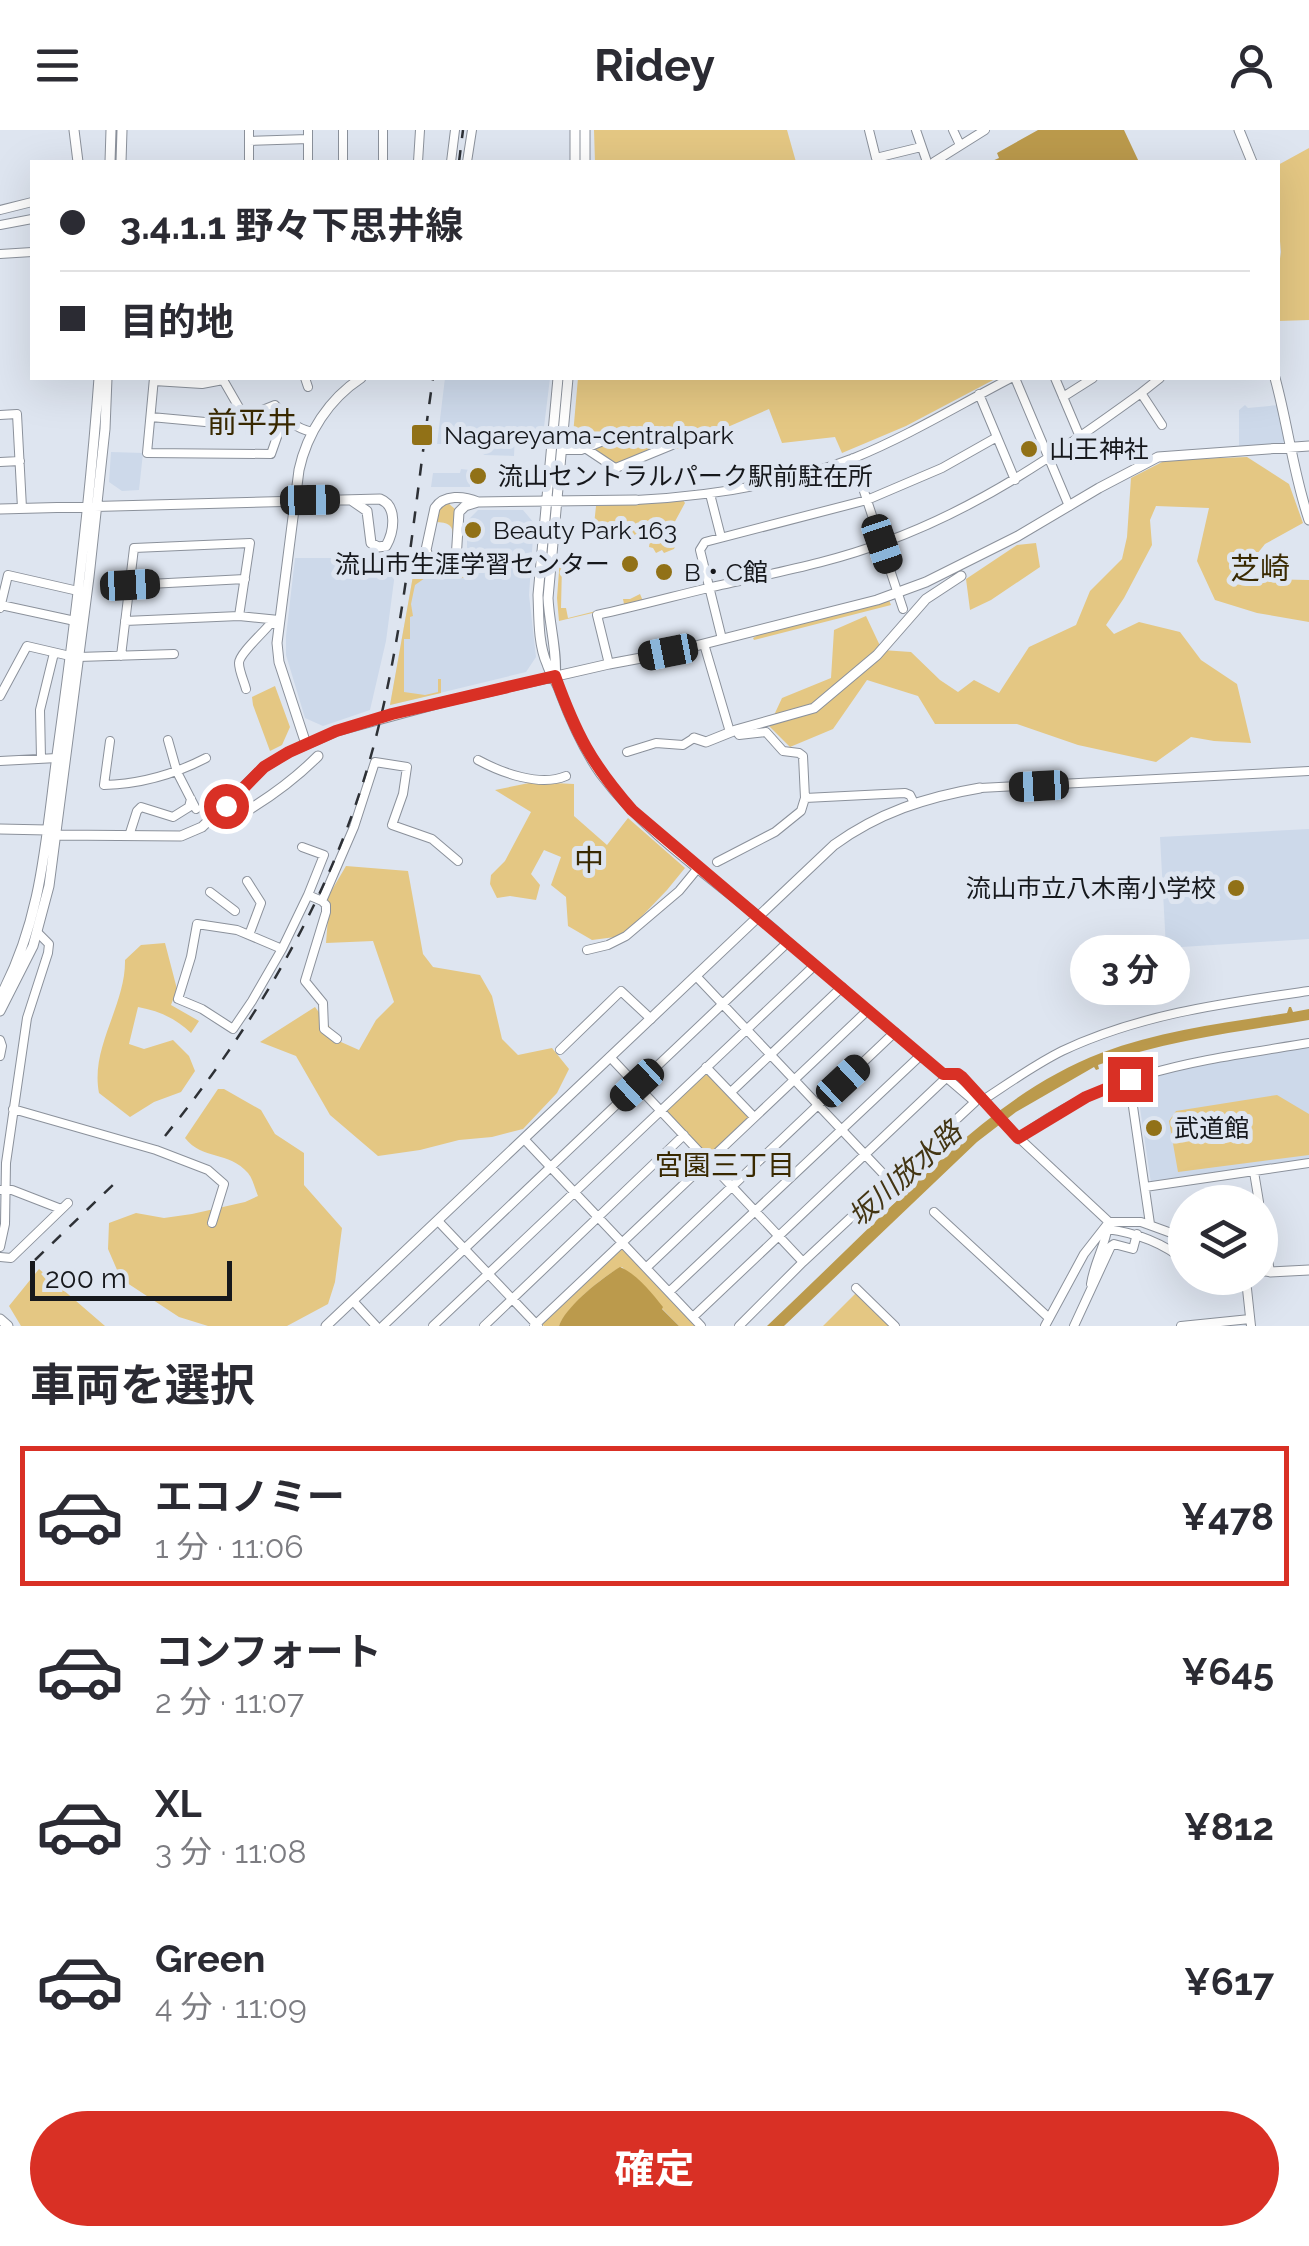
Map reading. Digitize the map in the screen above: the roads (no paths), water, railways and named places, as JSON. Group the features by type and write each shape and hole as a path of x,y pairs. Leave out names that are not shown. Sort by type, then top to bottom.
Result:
{"street":[{"path":"74,130 78,160"},
{"path":"110,160 112,130"},
{"path":"121,160 122,130"},
{"path":"248,160 250,130"},
{"path":"343,130 343,160"},
{"path":"383,130 383,160"},
{"path":"418,160 420,130"},
{"path":"450,160 455,130"},
{"path":"467,160 472,130"},
{"path":"575,130 575,160"},
{"path":"585,130 585,160"},
{"path":"869,130 876,158 921,147"},
{"path":"916,130 929,160"},
{"path":"953,130 960,145"},
{"path":"934,160 986,130"},
{"path":"1239,130 1251,160"},
{"path":"249,141 308,135"},
{"path":"0,210 30,202"},
{"path":"0,225 30,219"},
{"path":"0,254 30,252"},
{"path":"0,1011 20,974 48,886 56,758 74,657 78,591 92,506 99,380"},
{"path":"0,997 29,930 51,832 108,380"},
{"path":"154,380 147,453 271,454 287,420"},
{"path":"165,380 210,384 218,380"},
{"path":"223,380 245,418"},
{"path":"306,744 279,662 278,622 295,500 302,459 312,432 342,392 358,380"},
{"path":"558,380 548,598 557,664 555,676 576,730 602,776 632,810 698,868 974,1102 739,1326"},
{"path":"551,502 568,380"},
{"path":"478,502 446,498 436,504 426,550 435,564 456,560 458,516 464,506 478,502 636,500 710,494 777,481 853,458 912,432 1009,380"},
{"path":"1014,380 1068,506"},
{"path":"1056,380 1080,437"},
{"path":"1063,397 1089,380"},
{"path":"609,664 597,616 882,544 958,512 1015,480 1158,380"},
{"path":"1276,380 1309,520"},
{"path":"979,394 1015,480"},
{"path":"1141,394 1162,425"},
{"path":"150,417 220,424 275,405 287,420 312,432"},
{"path":"0,414 18,414 22,508"},
{"path":"722,640 700,550 705,542 867,500 942,468 997,437"},
{"path":"561,450 603,441"},
{"path":"584,448 613,469 672,445"},
{"path":"0,828 181,836 202,827 264,767 306,744 363,722 722,640 898,593 1033,529 1158,457 1309,446"},
{"path":"853,458 904,609"},
{"path":"0,462 20,461"},
{"path":"710,494 722,537"},
{"path":"446,498 460,510"},
{"path":"0,509 376,499 387,502 392,510 386,546 375,546 370,540 368,514 351,500"},
{"path":"368,514 376,499"},
{"path":"122,656 134,548 250,543 240,616"},
{"path":"75,620 0,606 8,574 78,591"},
{"path":"627,752 656,743 683,746 694,738 706,742 822,703 877,655 926,600 961,576"},
{"path":"130,585 245,579"},
{"path":"125,621 240,616 278,622"},
{"path":"246,688 238,662 241,654 270,624 278,622"},
{"path":"704,644 733,731 739,735 766,732 783,751 803,756 806,774 801,811 786,825 717,862"},
{"path":"0,696 4,679 27,646 74,657 174,654"},
{"path":"41,758 40,710 54,654"},
{"path":"168,740 177,772 196,809"},
{"path":"110,742 104,785 132,784 177,772 206,758"},
{"path":"212,818 222,824 254,808 318,756"},
{"path":"0,761 56,758"},
{"path":"478,760 503,771 543,780 566,776"},
{"path":"322,901 350,837 375,762 407,767 392,826 432,839 458,861"},
{"path":"326,1326 817,860 850,834 914,803 980,788 1309,771"},
{"path":"805,798 904,793 910,794 914,803"},
{"path":"129,836 141,807 173,816 189,808 191,799"},
{"path":"282,949 237,930 198,924 178,999 232,1029 282,949 324,856 302,847"},
{"path":"586,950 608,946 626,936 679,891 698,868"},
{"path":"247,881 261,904 249,934"},
{"path":"210,892 235,911"},
{"path":"308,895 322,901 326,912 304,981 323,1002 324,1030 337,1039"},
{"path":"0,1247 5,1224 2,1190 27,1018 48,953 49,944 36,932"},
{"path":"353,1300 379,1326 788,942"},
{"path":"433,1326 815,965"},
{"path":"696,976 890,1182"},
{"path":"731,1092 842,987"},
{"path":"560,1050 621,991 651,1019"},
{"path":"985,1102 1032,1067 1122,1027 1186,1011 1309,992"},
{"path":"438,1220 536,1325 868,1010"},
{"path":"646,1267 895,1032"},
{"path":"0,1040 0,1056"},
{"path":"1017,1137 1086,1097 1130,1079 1188,1062 1309,1043"},
{"path":"669,1292 921,1055"},
{"path":"610,1057 803,1262"},
{"path":"706,1067 754,1117"},
{"path":"693,1317 945,1076 958,1074 1108,1226 1168,1248"},
{"path":"1130,1079 1150,1224"},
{"path":"13,1109 134,1143 208,1170 224,1184 212,1223"},
{"path":"484,1326 684,1136"},
{"path":"524,1139 702,1326"},
{"path":"1145,1187 1309,1163"},
{"path":"1254,1172 1256,1185"},
{"path":"0,1257 11,1258 64,1206 2,1190"},
{"path":"934,1212 1047,1322 1084,1254 1108,1226 1129,1221 1168,1231"},
{"path":"1090,1293 1093,1270 1108,1226"},
{"path":"1074,1326 1111,1246 1133,1249 1137,1234"},
{"path":"1278,1271 1309,1270"},
{"path":"856,1288 895,1326"},
{"path":"1181,1326 1250,1322 1248,1295"},
{"path":"0,1319 8,1326"}],"railway":[{"path":"459,160 463,130"},
{"path":"165,1136 265,994 294,944 343,839 388,686 433,380"},
{"path":"35,1260 119,1179"}],"place":[{"name":"Nagareyama-centralpark","path":"422,435"},
{"name":"山王神社","path":"1029,449"},
{"name":"流山セントラルパーク駅前駐在所","path":"478,476"},
{"name":"Beauty Park 163","path":"473,530"},
{"name":"流山市生涯学習センター","path":"630,564"},
{"name":"B・C館","path":"664,572"},
{"name":"流山市立八木南小学校","path":"1236,888"},
{"name":"武道館","path":"1154,1128"}],"district":[{"name":"前平井","path":"252,422"},
{"name":"芝崎","path":"1260,568"},
{"name":"中","path":"589,860"},
{"name":"宮園三丁目","path":"725,1165"}],"water label":[{"name":"坂川放水路","path":"905,1174"}]}
